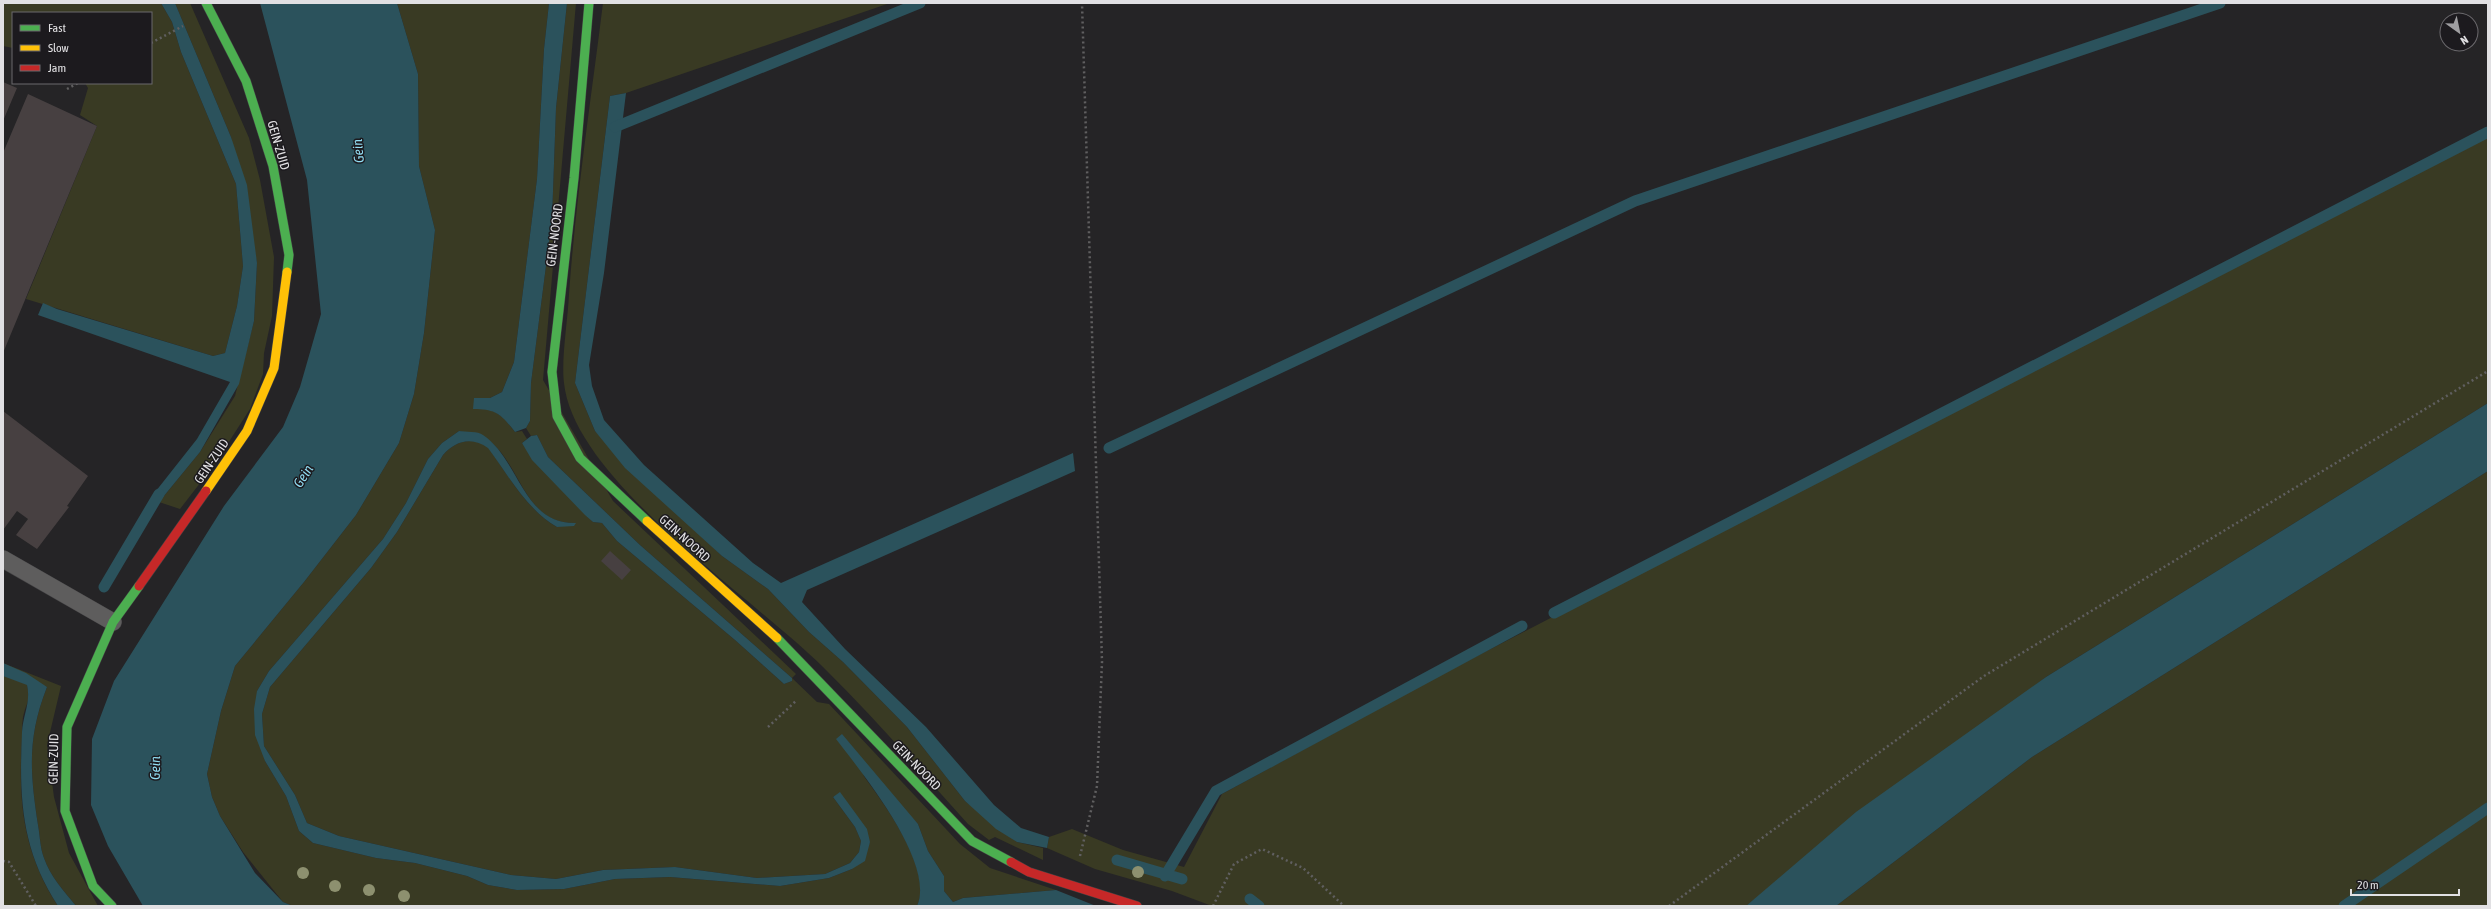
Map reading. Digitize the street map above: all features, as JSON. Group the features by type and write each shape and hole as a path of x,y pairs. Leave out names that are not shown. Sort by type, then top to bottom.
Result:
{"street":[{"name":"GEIN-ZUID","path":"112,906 93,886 65,811 67,727 113,622 189,516 247,431 274,368 284,307 289,255 273,166 246,81 206,3"},
{"name":"GEIN-NOORD","path":"589,3 574,170 552,372 557,416 580,458 634,510 785,645 972,841 1029,872 1137,906"}],"lane":[{"path":"3,560 113,622"}],"path":[{"path":"1080,855 1097,786 1102,662 1082,3"},
{"path":"152,42 186,24"},
{"path":"66,89 76,84"},
{"path":"1669,906 1984,676 2488,371"},
{"path":"768,727 818,680"},
{"path":"1213,906 1234,864 1262,849 1303,868 1344,906"},
{"path":"3,861 9,862 36,906"}],"green space":[{"path":"3,3 161,3 172,22 181,52 236,184 243,266 237,306 225,353 213,356 26,299 97,126 80,115 88,88 86,84 152,84 152,12 12,12 12,48 3,46"},
{"path":"175,3 190,3 249,138 260,180 274,257 272,316 264,353 263,374 250,409 214,465 180,509 159,502 200,452 235,396 254,321 257,263 231,137"},
{"path":"397,3 549,3 544,49 537,179 514,362 502,392 490,398 474,398 504,418 515,432 522,431 527,439 522,443 593,522 602,523 617,541 735,640 784,684 792,681 792,678 817,702 829,704 960,844 990,868 1056,890 963,898 953,902 944,891 944,876 928,851 918,824 863,775 894,820 913,856 919,874 920,891 917,906 293,906 283,902 243,852 220,816 212,797 207,774 221,711 235,666 304,582 356,515 399,443 414,394 424,333 435,230 419,166 418,74","holes":["459,431 491,442 510,466 526,493 535,505 545,514 558,521 575,523 557,527 546,520 527,502 488,447 470,441 458,443 443,455 397,532 371,568 270,687 262,714 264,746 295,795 307,823 339,836 511,875 556,879 603,870 675,867 757,878 825,874 850,863 859,852 861,841 855,827 833,797 840,793 870,842 852,869 829,878 780,886 670,877 615,879 564,889 517,890 488,885 467,876 415,863 376,858 313,843 299,831 286,796 265,761 257,691 269,671 383,539 406,503 428,459 442,443"]},
{"path":"567,3 576,3 543,380 613,501 796,674 792,678 640,545 548,457 537,435 531,436 526,428 530,421 531,383 552,219 556,108"},
{"path":"603,3 890,3 626,93 610,96 575,383 595,431 722,556 768,589 809,632 843,662 907,727 965,801 1017,842 1043,848 1043,860 995,837 989,840 968,824 879,725 823,667 793,639 672,536 632,498 599,459 575,420 564,383 564,351 572,257 584,148"},
{"path":"2488,134 2488,403 2046,677 1746,906 1212,906 1172,891 1095,869 1047,848 1049,837 1072,829 1123,850 1184,867 1222,794 1446,672"},
{"path":"2488,471 2488,906 1836,906 2032,757"},
{"path":"3,663 61,686 47,745 54,797 69,853 98,906 76,906 54,877 43,854 33,788 32,755 36,723 47,687 27,685 28,698 22,728 22,805 25,826 37,866 46,886 58,906 3,906"}],"water":[{"path":"161,3 175,3 231,137 247,185 257,263 254,321 239,384 200,452 159,502 152,496 197,439 230,382 38,315 43,303 57,309 213,356 225,353 237,306 243,266 236,184 181,52 172,22"},
{"name":"Gein","path":"260,3 397,3 418,74 419,166 435,230 424,333 414,394 399,443 356,515 304,582 235,666 221,711 207,774 212,797 220,816 255,873 283,902 293,906 143,906 108,846 91,805 92,739 114,681 224,506 283,427 300,387 321,314 307,180"},
{"path":"549,3 567,3 556,108 552,219 531,383 530,421 526,428 515,432 502,417 497,414 487,410 473,409 474,398 490,398 502,392 514,362 537,179 544,49"},
{"path":"626,93 604,273 589,365 592,386 604,420 644,465 753,563 781,583 1073,453 1075,471 807,590 802,602 845,649 926,727 994,805 1021,828 1049,837 1047,848 1017,842 996,829 965,801 907,727 843,662 809,632 768,589 722,556 625,468 595,431 575,383 610,96"},
{"path":"2488,403 2488,471 2032,757 1836,906 1746,906 1856,812 2046,677"},
{"path":"459,431 481,434 495,446 506,459 523,489 544,513 558,521 576,523 574,526 557,527 546,520 527,502 488,448 482,444 470,441 458,443 443,455 397,532 371,568 270,687 262,714 264,746 295,795 307,823 339,836 511,875 556,879 603,870 675,867 757,878 825,874 850,863 859,852 861,841 855,827 833,797 840,792 867,829 870,842 865,861 852,869 829,878 780,886 670,877 615,879 564,889 517,890 488,885 467,876 415,863 376,858 313,843 299,831 286,796 265,761 255,735 254,709 257,691 269,671 383,539 406,503 428,459 442,443"},
{"path":"537,435 548,457 640,545 792,678 792,681 784,684 735,640 617,541 602,523 593,522 585,515 532,460 522,443 531,436"},
{"path":"3,663 26,673 47,687 36,723 33,739 32,771 35,806 42,850 47,865 58,883 76,906 58,906 36,864 25,822 22,801 22,732 28,691 27,685 3,676"},
{"path":"842,734 918,824 928,851 944,876 944,891 953,902 963,898 1056,890 1096,906 917,906 920,888 916,867 907,843 878,795 836,739"}],"building":[{"path":"3,82 17,88 3,121"},
{"path":"28,94 97,126 3,353 3,153"},
{"path":"3,411 88,476 67,506 69,507 37,549 16,535 28,519 17,511 3,530"},
{"path":"610,551 631,570 622,580 601,561"}],"waterway":[{"path":"615,127 920,3"},
{"path":"1109,448 1635,201 2220,3"},
{"path":"1554,613 2488,132"},
{"path":"104,587 159,494"},
{"path":"1165,876 1216,791 1522,626"},
{"path":"2344,906 2488,808"},
{"path":"1117,860 1182,879"},
{"path":"1250,899 1259,906"}],"traffic: fast":[{"path":"206,3 246,81 273,166 289,255 287,272"},
{"path":"589,3 574,178 552,372 557,416 580,458 647,521"},
{"path":"112,906 93,886 65,811 67,727 113,622 139,586"},
{"path":"777,638 972,841 1011,862"}],"traffic: slow":[{"path":"206,491 247,431 274,368 287,272"},
{"path":"647,521 777,638"}],"traffic: jam":[{"path":"139,586 206,491"},
{"path":"1011,862 1029,872 1137,906"}]}
